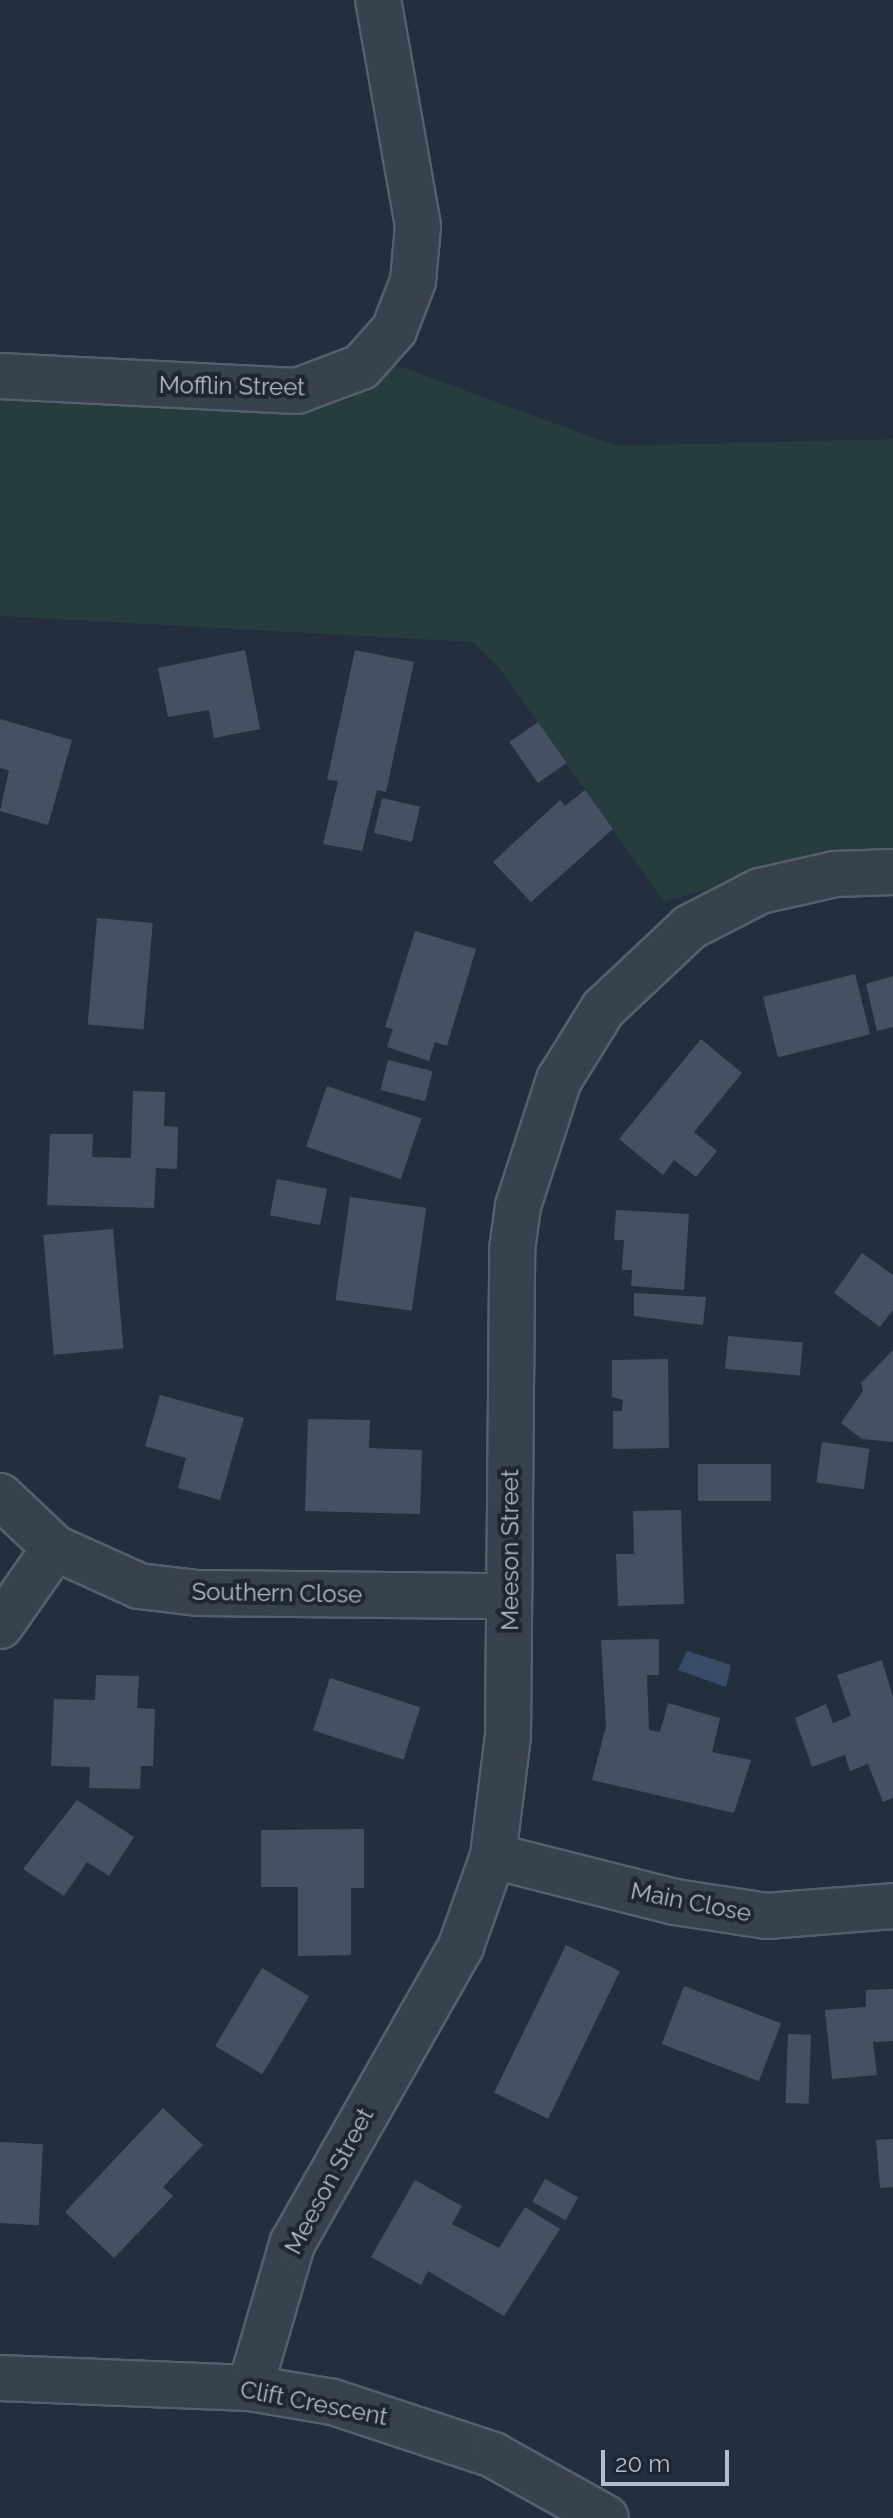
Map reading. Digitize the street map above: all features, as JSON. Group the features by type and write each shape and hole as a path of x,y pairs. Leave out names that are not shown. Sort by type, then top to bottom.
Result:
{"street":[{"name":"Mofflin Street","path":"0,376 297,391 361,367 394,330 413,281 418,226 378,0"},
{"name":"Meeson Street","path":"250,2388 292,2244 461,1946 493,1856 508,1736 512,1250 518,1206 559,1080 603,1009 690,927 760,891 835,874 893,872"},
{"name":"Southern Close","path":"0,1496 55,1548 139,1586 198,1593 509,1596"},
{"path":"0,1626 55,1548"},
{"name":"Main Close","path":"493,1856 675,1902 767,1916 893,1906"},
{"name":"Clift Crescent","path":"0,2378 250,2388 415,2424 493,2455 606,2518"}],"green space":[{"path":"396,365 616,446 893,439 893,852 838,851 664,902 501,670 473,642 0,616 0,397 310,410 351,399"}],"water":[{"path":"687,1651 731,1665 726,1687 678,1670"}],"building":[{"path":"245,650 260,729 214,738 209,710 168,717 158,668"},
{"path":"355,650 414,662 386,792 377,790 362,851 323,844 338,781 327,780"},
{"path":"0,719 72,740 48,825 0,811 9,770 0,768"},
{"path":"538,722 567,763 538,783 509,742"},
{"path":"585,790 613,829 531,902 493,862 560,800 565,806"},
{"path":"382,798 420,807 412,842 374,833"},
{"path":"97,918 153,923 143,1029 88,1025"},
{"path":"415,931 476,949 447,1046 435,1042 429,1061 387,1047 393,1029 385,1027"},
{"path":"855,974 870,1034 778,1057 763,997"},
{"path":"893,976 893,1027 877,1031 866,984"},
{"path":"701,1039 742,1073 694,1132 717,1151 696,1177 674,1160 663,1175 619,1139"},
{"path":"388,1060 433,1071 425,1101 381,1090"},
{"path":"327,1086 422,1119 401,1179 306,1147"},
{"path":"133,1091 165,1092 164,1126 178,1127 177,1169 156,1168 154,1208 47,1205 50,1134 93,1134 92,1157 131,1158"},
{"path":"277,1179 327,1189 320,1225 270,1215"},
{"path":"350,1197 426,1208 412,1311 336,1300"},
{"path":"616,1210 689,1214 684,1290 631,1286 632,1270 622,1270 624,1240 614,1240"},
{"path":"113,1229 123,1349 54,1355 43,1235"},
{"path":"862,1253 893,1275 893,1310 880,1327 834,1293"},
{"path":"634,1293 706,1297 703,1325 634,1316"},
{"path":"728,1336 803,1343 800,1375 725,1369"},
{"path":"893,1350 893,1442 862,1439 841,1423 863,1391 861,1383"},
{"path":"668,1359 669,1448 613,1449 613,1411 622,1411 623,1400 612,1397 612,1360"},
{"path":"160,1395 244,1418 220,1500 178,1488 186,1458 145,1446"},
{"path":"308,1419 370,1420 369,1448 422,1450 420,1514 305,1511"},
{"path":"822,1442 870,1449 864,1489 816,1483"},
{"path":"698,1464 771,1464 771,1501 698,1501"},
{"path":"681,1510 684,1604 618,1606 616,1554 634,1554 633,1511"},
{"path":"659,1639 659,1675 647,1675 649,1730 660,1732 668,1703 720,1718 712,1752 751,1760 734,1813 592,1780 606,1726 601,1640"},
{"path":"882,1660 893,1697 893,1798 883,1802 868,1764 850,1771 845,1755 812,1767 795,1718 826,1704 833,1723 851,1716 837,1675"},
{"path":"96,1675 139,1676 137,1708 155,1709 153,1766 141,1766 140,1789 89,1788 90,1767 51,1766 54,1699 95,1700"},
{"path":"330,1678 420,1707 403,1760 313,1730"},
{"path":"77,1800 134,1837 109,1876 87,1862 64,1896 23,1869"},
{"path":"364,1829 364,1888 351,1888 351,1955 298,1956 298,1887 261,1887 261,1830"},
{"path":"566,1945 620,1971 548,2119 494,2092"},
{"path":"262,1968 309,1996 262,2074 215,2046"},
{"path":"684,1986 781,2023 759,2081 662,2044"},
{"path":"893,1989 893,2041 873,2042 877,2075 832,2079 825,2010 866,2007 866,1990"},
{"path":"788,2034 811,2035 809,2104 786,2103"},
{"path":"163,2108 203,2145 163,2187 173,2196 114,2258 65,2212"},
{"path":"893,2139 893,2187 880,2188 876,2140"},
{"path":"0,2142 43,2144 39,2225 0,2223"},
{"path":"545,2179 578,2197 566,2220 532,2202"},
{"path":"415,2180 462,2206 452,2224 499,2248 525,2207 560,2229 504,2316 428,2271 421,2285 371,2257"}]}
